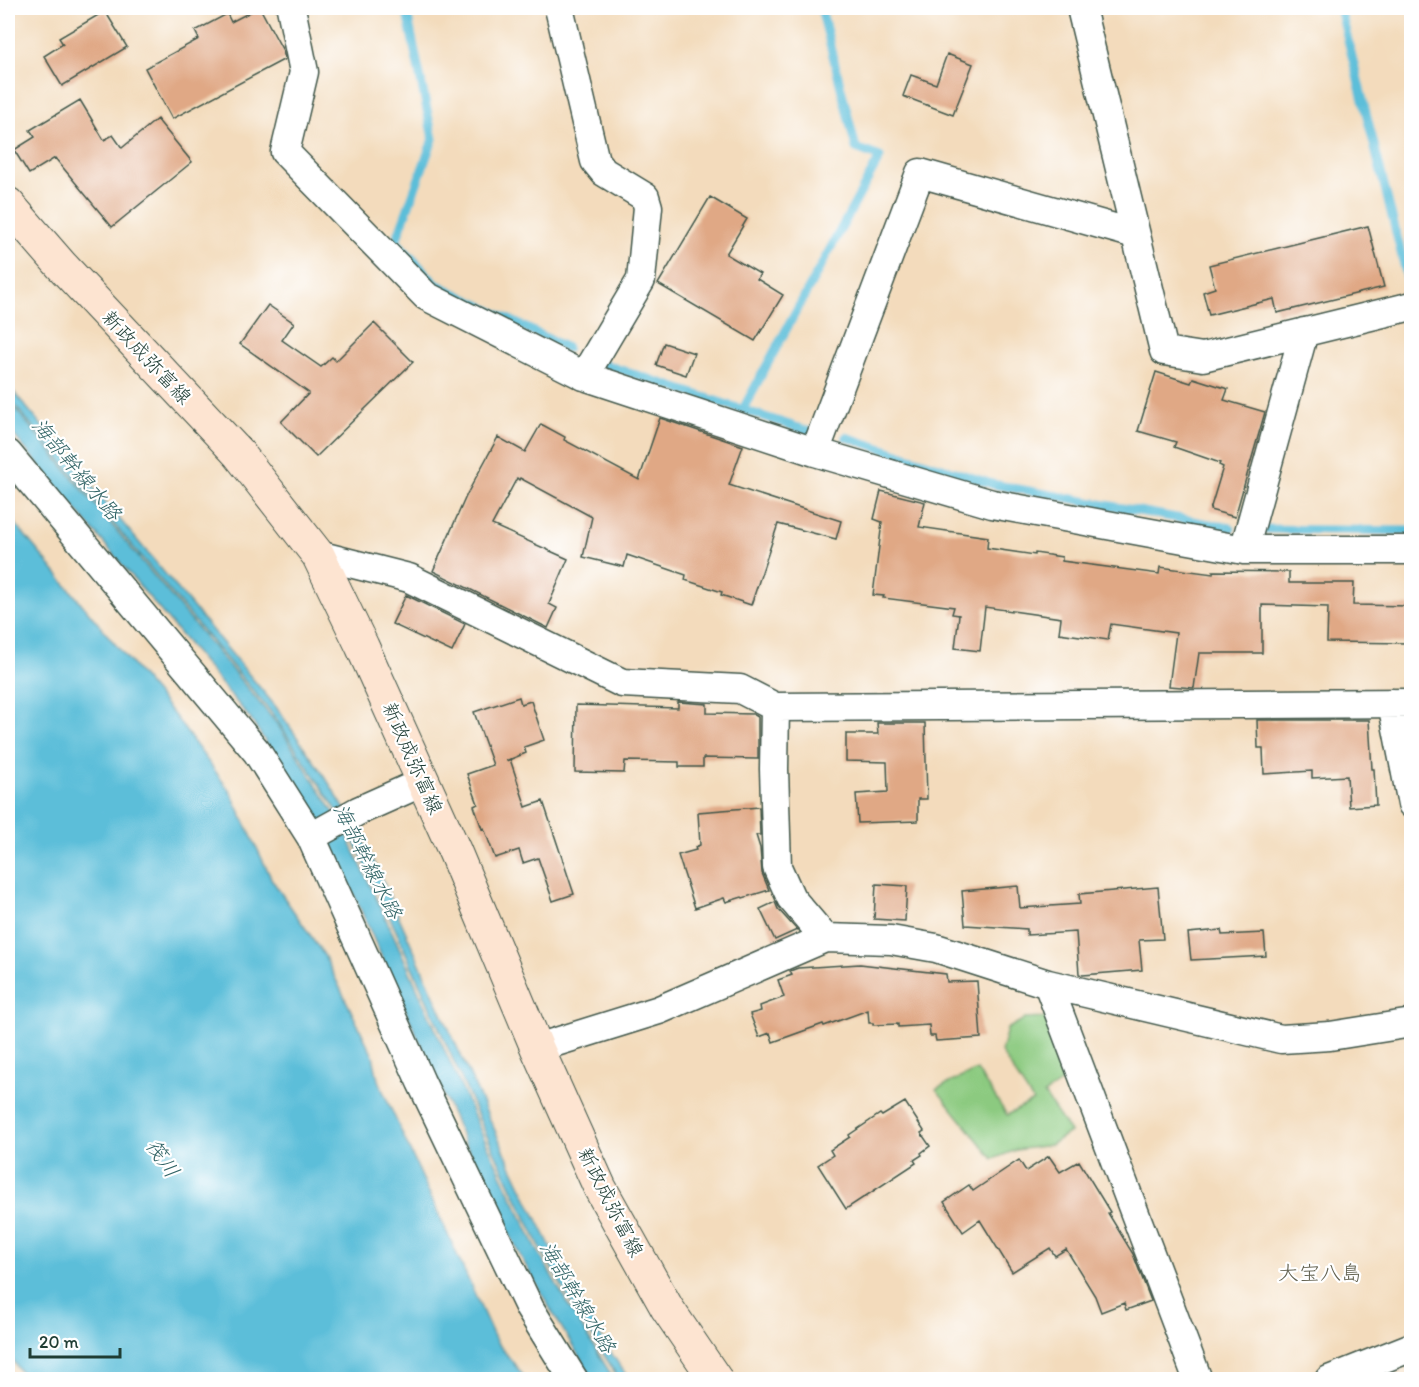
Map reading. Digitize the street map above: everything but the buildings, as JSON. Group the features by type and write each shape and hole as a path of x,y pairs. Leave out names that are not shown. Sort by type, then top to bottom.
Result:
{"main road":[{"name":"新政成弥富線","path":"8,204 61,265 239,454 318,555 362,646 455,852 537,1048 600,1188 668,1308 716,1380"}],"street":[{"path":"291,8 304,72 285,152 426,296 584,376 815,452 992,504 1244,550 1412,550"},
{"path":"559,8 595,160 604,172 645,197 648,207 641,280 584,376"},
{"path":"1081,8 1164,351 1203,357 1412,306"},
{"path":"815,452 920,174 1136,234"},
{"path":"1244,550 1304,332"},
{"path":"8,454 257,752 315,835 421,1082 530,1309 574,1380"},
{"path":"318,555 409,578 622,683 740,688 775,707 1402,703 1412,804"},
{"path":"775,707 777,867 791,898 825,938"},
{"path":"315,835 358,811 423,782"},
{"path":"537,1048 659,1010 825,938 891,940 936,948 1048,984 1281,1039 1330,1036 1412,1023"},
{"path":"1048,984 1198,1380"},
{"path":"1329,1380 1412,1347"}],"green space":[{"path":"1047,1018 1068,1078 1044,1094 1070,1132 1050,1145 1016,1150 993,1159 936,1089 977,1070 1007,1115 1033,1101 1001,1052 1007,1029 1024,1019"}],"water":[{"name":"海部幹線水路","path":"8,385 276,707 327,780 371,855 493,1127 551,1248 580,1302 629,1379 619,1379 570,1301 541,1249 485,1132 346,824 274,716 8,397"},
{"path":"8,400 278,725 342,825 482,1134 538,1251 614,1379 593,1379 521,1257 464,1141 326,832 249,717 8,428"},
{"name":"筏川","path":"8,515 174,715 231,793 272,880 324,955 373,1056 378,1080 496,1341 526,1379 25,1379 8,1353"}],"waterway":[{"path":"406,8 433,139 396,241 436,284 567,348"},
{"path":"743,409 880,157 856,148 821,8"},
{"path":"1340,8 1411,293"},
{"path":"603,364 808,431"},
{"path":"846,437 992,484 1231,528"},
{"path":"1266,529 1412,531"}],"district":[{"name":"大宝八島","path":"1320,1272"}]}
